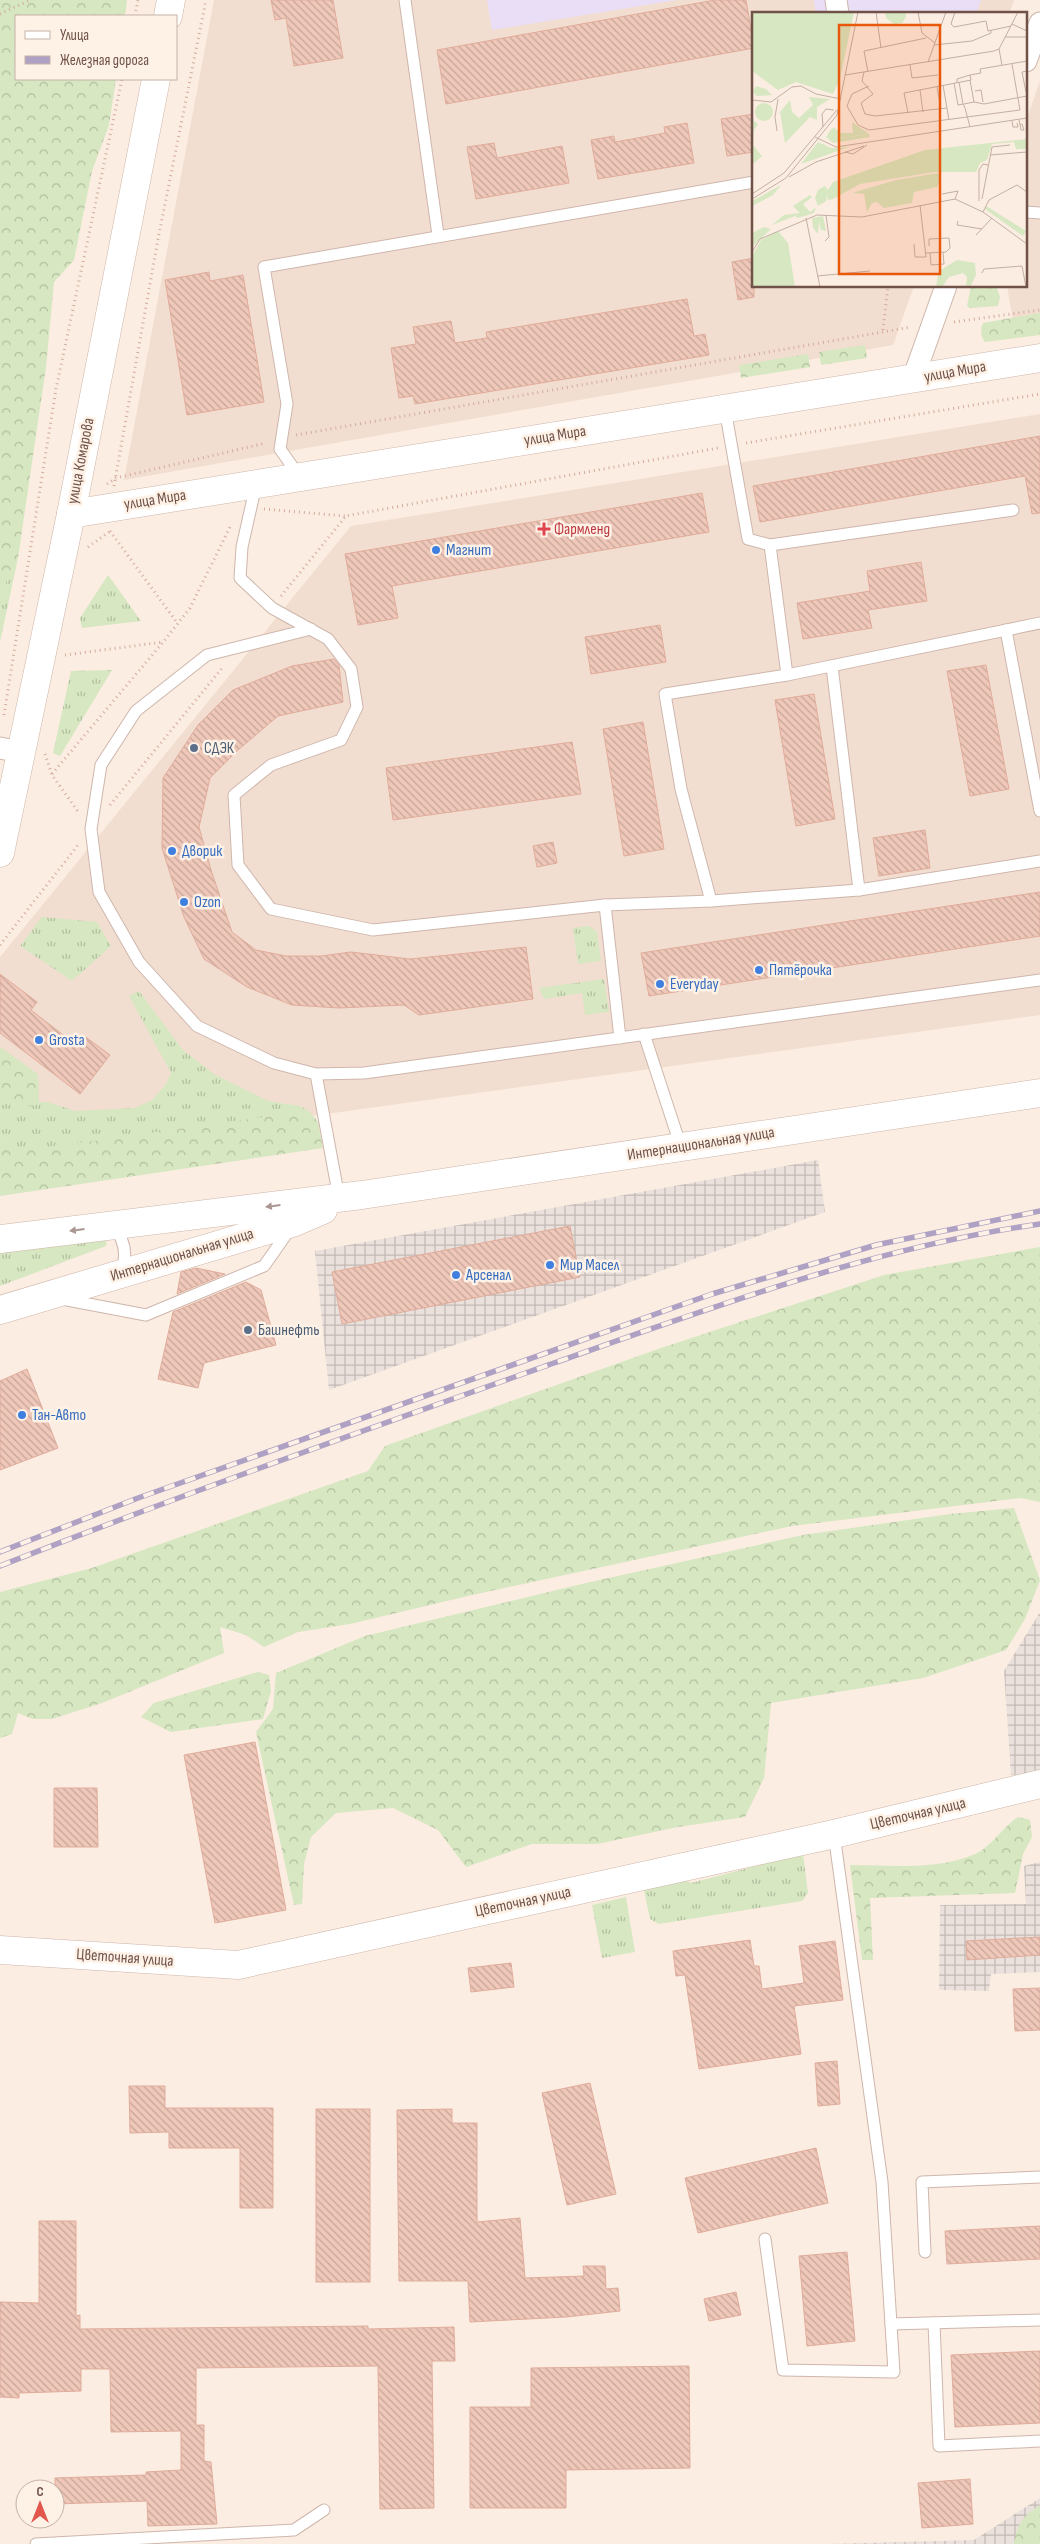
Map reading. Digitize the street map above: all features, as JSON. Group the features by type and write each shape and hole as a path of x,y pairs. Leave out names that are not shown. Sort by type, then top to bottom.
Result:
{"main road":[{"path":"168,15 171,0"},
{"name":"улица Комарова","path":"1,847 23,749 156,80"},
{"name":"улица Мира","path":"70,514 111,513 253,496 300,477 1040,358"},
{"name":"Интернациональная улица","path":"0,1239 350,1197 1040,1093"},
{"name":"Интернациональная улица","path":"0,1310 295,1222 350,1197"},
{"name":"Цветочная улица","path":"0,1950 238,1965 834,1834 1040,1784"}],"street":[{"path":"1028,56 1040,23"},
{"path":"913,379 945,288"}],"lane":[{"path":"405,0 438,235"},
{"path":"300,477 280,448 287,404 264,267 438,235 752,182"},
{"path":"726,409 748,539 770,545 1012,510"},
{"path":"253,496 242,547 240,578 272,608 328,639 351,669 356,707 341,740 270,765 234,795 238,865 271,909 373,930 605,905 711,901 858,890 1040,862"},
{"path":"770,545 787,675"},
{"path":"711,901 682,789 665,694 787,675 1040,623"},
{"path":"310,629 207,655 136,711 101,765 91,829 99,892 139,962 197,1026 274,1063 316,1074 364,1073 1040,980"},
{"path":"1006,630 1040,811"},
{"path":"832,666 858,890"},
{"path":"605,905 620,1038"},
{"path":"644,1034 681,1147"},
{"path":"316,1074 350,1197"},
{"path":"48,1296 146,1315 264,1266 295,1222"},
{"path":"113,1226 121,1238 126,1254 120,1274"},
{"path":"765,2239 783,2370 894,2372 882,2182 834,1834"},
{"path":"925,2252 922,2182 1040,2177"},
{"path":"891,2324 1040,2320"},
{"path":"934,2323 939,2446 1040,2441"},
{"path":"36,2544 294,2530 324,2510"}],"path":[{"path":"0,14 30,0"},
{"path":"135,15 138,0"},
{"path":"86,556 88,548 111,513 158,239 206,0"},
{"path":"3,718 56,389 122,80"},
{"path":"883,330 888,288"},
{"path":"116,478 252,448 282,438 883,330 1040,310"},
{"path":"52,775 164,642 190,608 240,508 253,496 346,516 732,445 1040,394"},
{"path":"116,478 111,513 178,624"},
{"path":"272,608 346,516"},
{"path":"65,655 164,642"},
{"path":"63,664 67,646"},
{"path":"0,945 91,829 239,647"},
{"path":"23,749 45,755 52,775 91,829"}],"shaded area":[{"path":"214,0 1014,0 1010,12 752,12 752,288 913,288 893,345 124,480"},
{"path":"487,0 677,0 492,30"},
{"path":"814,0 981,0 977,12 816,12"},
{"path":"1040,81 1040,316 1013,320 1007,288 1028,288 1028,115"},
{"path":"1040,414 1040,1015 16,1157 0,1147 0,957 351,526"},
{"path":"818,1160 825,1212 329,1390 315,1251"},
{"path":"1040,1612 1040,1773 1011,1775 1004,1671"},
{"path":"1040,1862 1040,1972 991,1974 989,1991 939,1990 940,1905 1026,1904 1024,1866"},
{"path":"1040,2498 1040,2544 827,2544 974,2540"}],"green space":[{"path":"0,0 127,0 125,15 15,15 15,80 116,80 109,125 92,171 74,260 54,282 46,367 18,558 0,594"},
{"path":"971,288 997,288 1000,297 998,306 971,308 967,306"},
{"path":"1040,313 1040,335 985,342 983,338 981,331 983,323"},
{"path":"865,345 867,358 821,365 819,352"},
{"path":"808,354 810,367 741,378 739,365"},
{"path":"18,558 0,642 0,594"},
{"path":"108,575 141,621 82,628 80,618"},
{"path":"112,670 60,756 53,753 71,671"},
{"path":"42,917 97,922 111,946 72,981 20,946"},
{"path":"589,926 597,932 601,961 578,964 573,928"},
{"path":"604,979 609,1012 585,1015 582,993 544,999 539,988"},
{"path":"139,991 183,1050 214,1074 268,1101 300,1106 309,1111 21,1151 0,1137 0,1098 7,1103 48,1102 75,1111 135,1108 152,1100 166,1084 171,1073 129,996"},
{"path":"0,1047 38,1074 39,1104 19,1107 9,1104 0,1098"},
{"path":"309,1111 318,1122 323,1148 0,1196 0,1137 21,1151"},
{"path":"107,1239 106,1246 0,1286 0,1250"},
{"path":"1040,1247 1040,1502 1021,1498 792,1526 472,1595 350,1624 298,1632 264,1647 246,1635 220,1627 224,1653 102,1703 52,1719 33,1719 18,1713 12,1734 0,1738 0,1592 92,1568 368,1471 385,1446 661,1348 884,1275"},
{"path":"1014,1508 1040,1580 1025,1619 1006,1650 923,1678 771,1703 764,1778 745,1817 678,1827 597,1844 532,1844 466,1867 438,1830 393,1808 336,1813 311,1837 304,1864 302,1904 294,1905 256,1732 273,1709 276,1673 365,1636 586,1583 803,1535 950,1514"},
{"path":"258,1672 269,1675 271,1691 263,1719 171,1732 141,1717 154,1703"},
{"path":"1018,1817 1030,1820 1032,1837 1023,1854 1015,1893 870,1898 873,1960 862,1960 850,1865 913,1866 945,1863 960,1859 981,1851"},
{"path":"766,1854 803,1854 808,1893 802,1901 659,1924 650,1919 644,1890 648,1886 682,1878 691,1883 760,1865"},
{"path":"626,1897 635,1952 602,1958 592,1905"},
{"path":"1040,2505 1040,2544 1014,2544 1022,2521"}],"building":[{"path":"271,0 333,0 343,58 294,66 286,18 275,20"},
{"path":"715,0 746,0 752,36 752,48 446,104 437,50"},
{"path":"752,114 752,152 727,156 721,119"},
{"path":"687,123 694,163 598,179 591,140 614,136 615,142 665,133 664,127"},
{"path":"494,143 497,158 562,146 569,183 476,199 467,147"},
{"path":"752,258 752,288 754,288 754,297 738,300 732,262"},
{"path":"209,272 210,281 243,275 264,402 187,415 165,280"},
{"path":"687,299 694,336 705,334 709,355 415,404 413,396 399,398 391,348 416,344 413,327 451,321 455,343 487,338 486,332"},
{"path":"1040,436 1040,513 1032,514 1025,476 760,522 753,486"},
{"path":"702,493 709,532 392,586 398,618 358,625 345,554"},
{"path":"921,562 927,601 868,610 872,628 803,639 797,603 870,591 867,571"},
{"path":"660,625 666,662 591,674 585,637"},
{"path":"334,659 339,665 343,702 278,716 238,750 210,778 199,827 232,932 256,950 286,956 321,956 351,952 410,959 526,947 533,999 419,1015 404,1005 339,1008 292,1005 247,987 204,959 184,917 162,848 163,778 198,725 233,690 292,666"},
{"path":"986,665 1009,789 970,796 947,671"},
{"path":"814,694 835,819 796,826 775,700"},
{"path":"643,722 664,849 624,856 603,729"},
{"path":"572,742 581,794 393,820 386,768"},
{"path":"925,830 930,868 879,876 873,838"},
{"path":"553,842 557,863 537,867 533,846"},
{"path":"1040,892 1040,936 649,996 641,953"},
{"name":"Grosta","path":"0,974 37,1002 31,1010 76,1045 83,1035 110,1055 80,1094 0,1033"},
{"name":"Арсенал","path":"570,1226 580,1277 342,1324 332,1272"},
{"path":"196,1268 225,1274 177,1294 181,1272"},
{"path":"246,1282 261,1290 276,1345 204,1363 198,1388 158,1379 173,1312"},
{"name":"Тан-Авто","path":"27,1369 58,1448 0,1470 0,1381"},
{"path":"255,1742 286,1910 215,1923 184,1755"},
{"path":"54,1788 97,1788 98,1847 54,1847"},
{"path":"1040,1937 1040,1955 967,1960 966,1941"},
{"path":"750,1940 754,1966 759,1966 762,1989 804,1983 799,1946 835,1941 843,2000 794,2006 801,2054 699,2069 685,1975 676,1976 673,1951"},
{"path":"511,1963 514,1987 471,1992 468,1968"},
{"path":"1040,1988 1040,2030 1015,2031 1013,1989"},
{"path":"837,2061 840,2104 818,2106 815,2063"},
{"path":"590,2083 616,2194 567,2205 542,2093"},
{"path":"129,2086 165,2086 165,2108 273,2108 273,2208 240,2208 240,2148 169,2148 169,2132 130,2133"},
{"path":"316,2109 370,2109 370,2282 316,2282"},
{"path":"452,2109 452,2123 477,2123 477,2222 520,2218 525,2278 584,2276 583,2266 605,2266 606,2289 618,2288 620,2311 566,2317 470,2322 468,2281 399,2281 397,2110"},
{"path":"816,2148 828,2203 698,2233 685,2178"},
{"path":"39,2221 76,2221 76,2316 80,2315 80,2329 368,2326 368,2329 454,2327 455,2361 432,2361 434,2508 380,2509 378,2366 196,2368 196,2425 204,2425 204,2461 211,2462 217,2524 148,2526 147,2501 65,2504 65,2479 55,2478 146,2475 146,2472 181,2470 181,2431 111,2432 110,2369 81,2369 81,2391 19,2393 19,2398 0,2397 0,2302 39,2303"},
{"path":"1040,2226 1040,2259 947,2264 945,2231"},
{"path":"847,2252 855,2341 807,2346 799,2256"},
{"path":"736,2292 741,2315 709,2321 704,2299"},
{"path":"1040,2351 1040,2423 955,2427 951,2355"},
{"path":"689,2366 690,2468 566,2470 566,2508 470,2508 470,2407 531,2407 531,2368"},
{"path":"970,2479 973,2524 922,2528 918,2483"}],"railway":[{"path":"0,1552 138,1498 712,1294 876,1245 1040,1211"},
{"path":"0,1566 276,1462 733,1301 855,1264 916,1248 978,1234 1040,1224"}],"place":[{"name":"Фармленд","path":"544,529"},
{"name":"Магнит","path":"436,550"},
{"name":"СДЭК","path":"194,748"},
{"name":"Дворик","path":"172,851"},
{"name":"Ozon","path":"184,902"},
{"name":"Пятёрочка","path":"759,970"},
{"name":"Everyday","path":"660,984"},
{"name":"Grosta","path":"39,1040"},
{"name":"Мир Масел","path":"550,1265"},
{"name":"Арсенал","path":"456,1275"},
{"name":"Башнефть","path":"248,1330"},
{"name":"Тан-Авто","path":"22,1415"}]}
